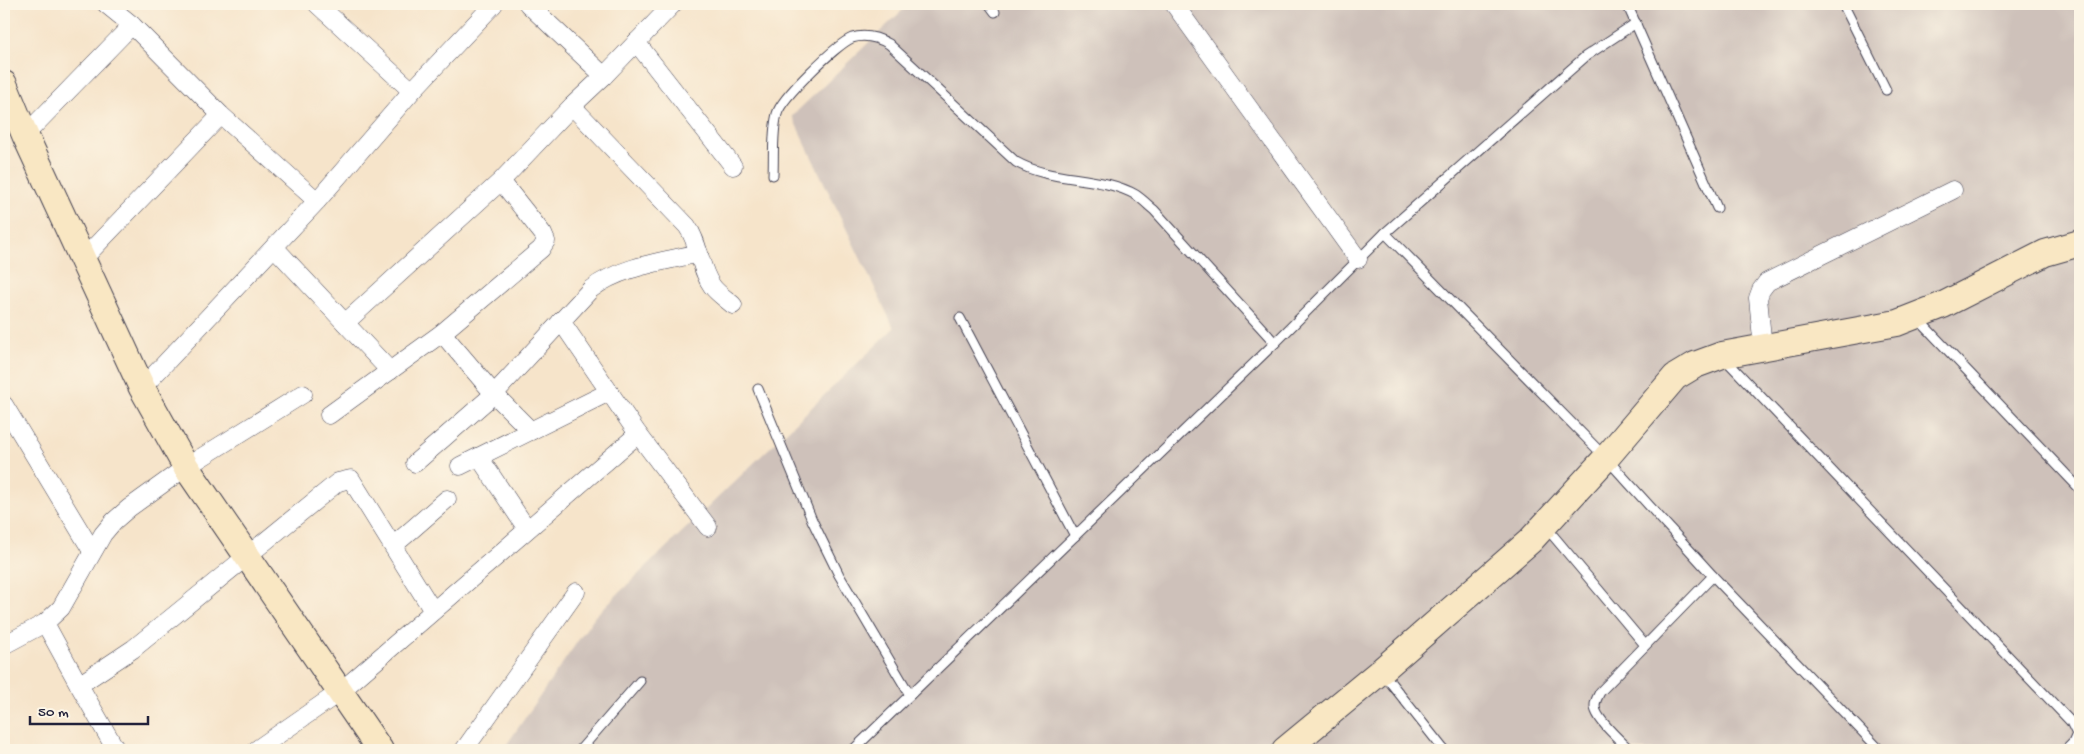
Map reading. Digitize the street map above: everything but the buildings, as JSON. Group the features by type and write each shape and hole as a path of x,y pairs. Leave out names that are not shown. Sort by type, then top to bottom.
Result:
{"street":[{"path":"317,4 412,91"},
{"path":"142,388 317,201 412,91 494,4"},
{"path":"528,4 604,76"},
{"path":"345,323 501,181 673,4"},
{"path":"1174,4 1358,259"},
{"path":"113,6 221,115 317,201"},
{"path":"25,135 132,25"},
{"path":"636,42 733,166"},
{"path":"5,88 142,388 186,467 380,750"},
{"path":"572,106 687,226 692,233 705,273 713,287 733,305"},
{"path":"84,259 221,115"},
{"path":"328,415 442,333 541,250 546,241 544,234 501,181"},
{"path":"1763,348 1758,298 1767,282 1953,190"},
{"path":"1285,750 1381,671 1515,555 1545,526 1675,378 1695,365 1722,355 1898,323 1916,317 2024,263 2065,246 2080,243"},
{"path":"274,247 390,371"},
{"path":"415,463 494,394 591,289 614,274 699,252"},
{"path":"562,321 638,434 708,527"},
{"path":"442,333 494,394 531,431"},
{"path":"460,466 609,392"},
{"path":"4,645 45,624 61,608 92,550 114,521 186,467 304,394"},
{"path":"4,405 92,550"},
{"path":"256,750 341,691 638,434"},
{"path":"479,457 528,529"},
{"path":"79,686 133,648 338,482 345,479 351,479 357,486 433,611"},
{"path":"393,546 447,499"},
{"path":"464,750 576,592"},
{"path":"45,624 116,750"}],"lane":[{"path":"989,4 995,12"},
{"path":"1628,4 1717,208"},
{"path":"1843,4 1886,90"},
{"path":"853,750 1276,343 1385,233 1586,56 1636,23"},
{"path":"773,175 777,114 788,94 841,45 852,38 865,36 879,38 889,44 1016,162 1026,168 1046,175 1089,180 1115,186 1137,196 1154,210 1276,343"},
{"path":"1385,233 1606,458 1713,576 1880,750"},
{"path":"1916,317 2080,489"},
{"path":"960,318 1075,536"},
{"path":"1722,355 2071,722 2077,734 2073,743 2066,750"},
{"path":"758,389 812,520 838,575 910,695"},
{"path":"1545,526 1645,645"},
{"path":"1630,750 1595,710 1595,701 1600,692 1713,576"},
{"path":"1381,671 1444,750"},
{"path":"580,750 640,681"}],"shaded area":[{"path":"909,4 2080,4 2080,750 503,750 595,616 894,328 792,116"}]}
